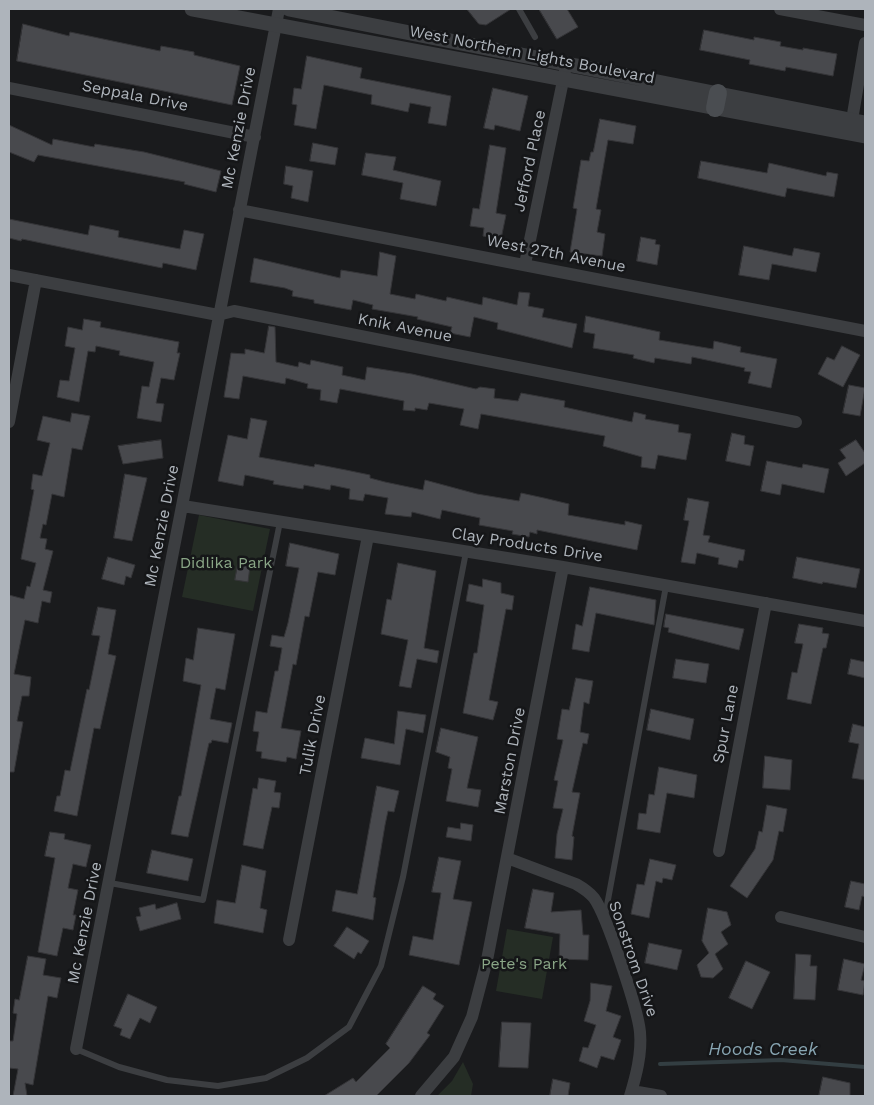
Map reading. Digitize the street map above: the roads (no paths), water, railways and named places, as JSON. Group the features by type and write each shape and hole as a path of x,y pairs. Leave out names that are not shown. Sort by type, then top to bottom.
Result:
{"street":[{"name":"West Northern Lights Boulevard","path":"192,9 564,79 859,121"},
{"name":"Mc Kenzie Drive","path":"76,1049 110,883 218,315 279,9"},
{"name":"West Northern Lights Boulevard","path":"289,9 566,64 865,136"},
{"path":"780,9 865,25"},
{"path":"859,121 865,43"},
{"name":"Jefford Place","path":"525,264 566,64"},
{"name":"Seppala Drive","path":"9,88 254,136"},
{"name":"West 27th Avenue","path":"239,210 865,331"},
{"name":"Knik Avenue","path":"9,275 218,315 234,311 796,422"},
{"path":"9,422 36,280"},
{"name":"Clay Products Drive","path":"183,506 564,567 865,621"},
{"name":"Tulik Drive","path":"289,940 368,536"},
{"name":"Marston Drive","path":"422,1096 454,1057 472,1017 487,960 564,567"},
{"name":"Spur Lane","path":"719,851 766,603"},
{"name":"Sonstrom Drive","path":"507,858 576,884 586,890 597,903 623,971 640,1031 639,1058 631,1094"},
{"path":"781,917 865,937"},
{"path":"631,1094 661,1096"}],"lane":[{"path":"519,9 535,37"},
{"path":"110,883 203,900 280,522"},
{"path":"76,1049 119,1067 167,1080 218,1086 266,1078 306,1058 349,1027 381,966 392,922 403,877 466,552"},
{"path":"604,921 666,586"}],"waterway":[{"name":"Hoods Creek","path":"660,1064 781,1060 865,1067"}],"park label":[{"name":"Didlika Park","path":"226,563"},
{"name":"Pete's Park","path":"524,964"}]}
